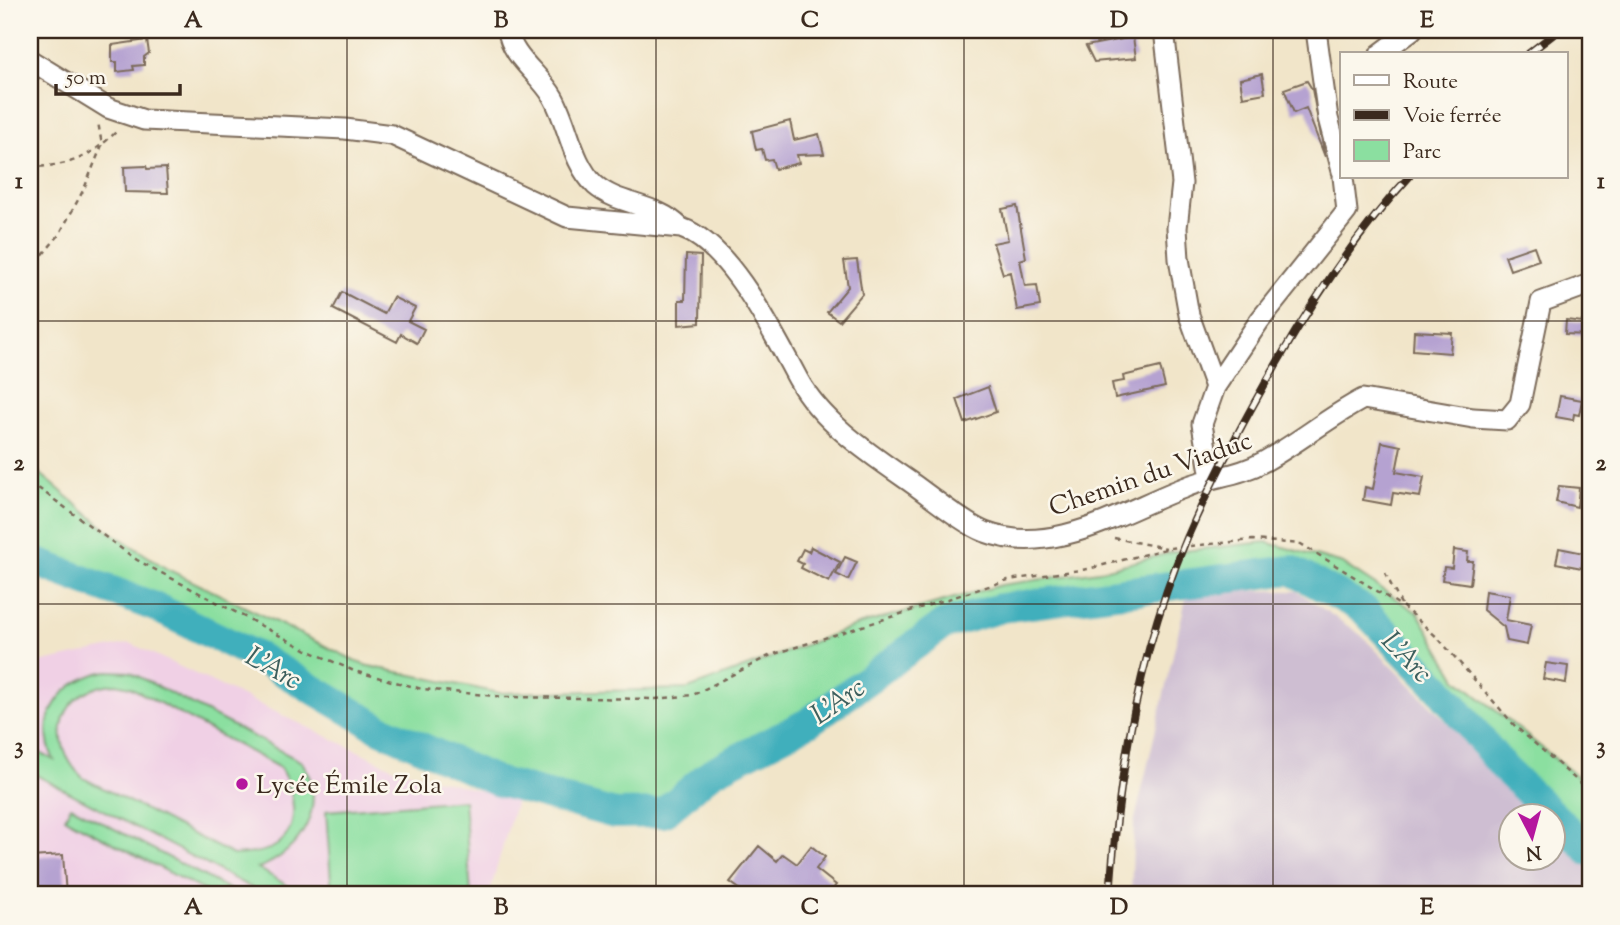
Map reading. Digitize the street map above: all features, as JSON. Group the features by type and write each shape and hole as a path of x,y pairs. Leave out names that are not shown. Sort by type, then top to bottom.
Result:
{"street":[{"path":"508,30 525,63 553,96 572,142 595,185 667,214 681,228"},
{"path":"1164,30 1182,183 1177,228 1179,259 1189,316 1215,387"},
{"path":"1316,30 1333,73 1328,118 1340,163"},
{"path":"1383,52 1412,30"},
{"name":"Chemin du Viaduc","path":"30,60 92,98 144,120 345,129 392,135 567,217 681,228 697,233 712,244 767,321 808,396 865,451 984,532 1028,541 1081,531 1211,478 1235,476 1266,461 1363,399 1473,418 1507,420 1520,404 1541,302 1590,284"},
{"path":"1211,478 1202,424 1215,387 1260,320 1347,211 1343,178"}],"path":[{"path":"30,270 59,235 102,145 92,98"},
{"path":"30,167 75,161 102,145 131,116"},
{"path":"30,482 137,560 305,649 354,671 422,689 506,697 656,699 693,695 771,654 995,584 1088,569 1169,548 1253,540 1301,544 1403,607 1438,638 1514,726 1590,792"},
{"path":"1081,531 1169,548"},
{"path":"1385,573 1403,607"}],"shaded area":[{"path":"1188,590 1297,591 1361,635 1526,802 1498,802 1498,872 1568,872 1568,844 1590,865 1590,895 1131,895 1134,824"},
{"name":"Lycée Émile Zola","path":"130,643 394,768 516,800 489,895 30,895 30,665"}],"green space":[{"path":"30,465 106,529 167,569 364,665 499,693 688,689 858,625 1001,585 1099,571 1173,552 1266,542 1343,564 1418,613 1457,679 1590,787 1590,851 1568,830 1568,802 1539,802 1505,769 1439,688 1363,609 1291,570 1001,608 943,625 809,722 712,772 663,813 615,814 496,781 379,728 258,657 140,602 30,560"},
{"path":"107,671 130,672 302,762 310,778 313,795 306,826 287,851 258,868 303,895 265,895 30,772 30,748 54,760 48,744 47,728 56,702 78,682","holes":["116,684 130,687 280,768 292,797 293,819 285,837 277,845 256,853 233,855 83,778 71,763 64,748 64,718 71,705 97,687"]},
{"path":"464,800 471,895 332,895 326,811"},
{"path":"71,806 240,895 212,895 65,818"}],"building":[{"path":"1133,37 1136,58 1094,62 1086,46"},
{"path":"147,40 149,53 144,57 144,65 133,66 134,70 117,72 117,62 112,62 112,45"},
{"path":"1262,74 1265,93 1243,97 1240,79"},
{"path":"1307,81 1312,89 1325,157 1306,108 1294,113 1284,89"},
{"path":"790,121 794,140 819,134 824,154 797,155 799,163 775,169 772,159 765,160 762,149 756,150 752,131"},
{"path":"146,166 147,169 166,168 168,193 125,192 124,167"},
{"path":"1017,206 1026,258 1020,260 1025,286 1037,285 1040,306 1017,310 1010,272 1003,274 993,243 1008,240 1002,209"},
{"path":"1534,246 1539,260 1510,270 1505,256"},
{"path":"686,255 701,256 700,323 679,325 679,300 685,300"},
{"path":"857,260 862,294 839,321 827,312 848,287 844,261"},
{"path":"342,292 384,314 393,297 415,308 408,321 424,329 417,343 401,334 397,342 333,309"},
{"path":"1566,320 1590,323 1590,335 1565,334"},
{"path":"1414,331 1452,333 1450,353 1413,350"},
{"path":"1160,367 1165,387 1115,398 1112,383 1124,381 1123,376"},
{"path":"988,387 996,412 965,423 957,399"},
{"path":"1560,396 1582,400 1579,415 1574,414 1573,420 1556,417"},
{"path":"1382,442 1401,446 1396,472 1424,477 1420,497 1393,493 1391,505 1363,500 1365,487 1373,489"},
{"path":"1559,486 1579,488 1577,507 1556,502"},
{"path":"811,547 840,562 829,582 801,568 803,564 797,561 803,549 809,552"},
{"path":"1559,548 1584,553 1582,568 1556,563"},
{"path":"1454,550 1468,552 1467,561 1473,561 1470,584 1442,580 1444,567 1452,568"},
{"path":"845,557 857,562 848,580 836,574"},
{"path":"1485,591 1510,595 1506,620 1531,625 1527,645 1507,641 1504,627 1483,610"},
{"path":"1546,663 1568,666 1566,683 1543,679"},
{"path":"759,846 777,861 783,854 797,864 811,846 825,857 816,869 836,885 828,895 748,895 730,882"},
{"path":"63,855 66,895 30,895 30,857"}],"waterway":[{"name":"L'Arc","path":"30,560 155,607 258,657 379,728 496,781 615,814 663,813 712,772 809,722 943,625 1001,608 1291,570 1363,609 1439,688 1505,769 1590,851"}],"railway":[{"path":"1531,52 1559,30"},
{"path":"1110,895 1125,759 1134,714 1156,624 1187,538 1241,428 1306,314 1354,243 1408,178"}],"place":[{"name":"Lycée Émile Zola","path":"242,784"}]}
